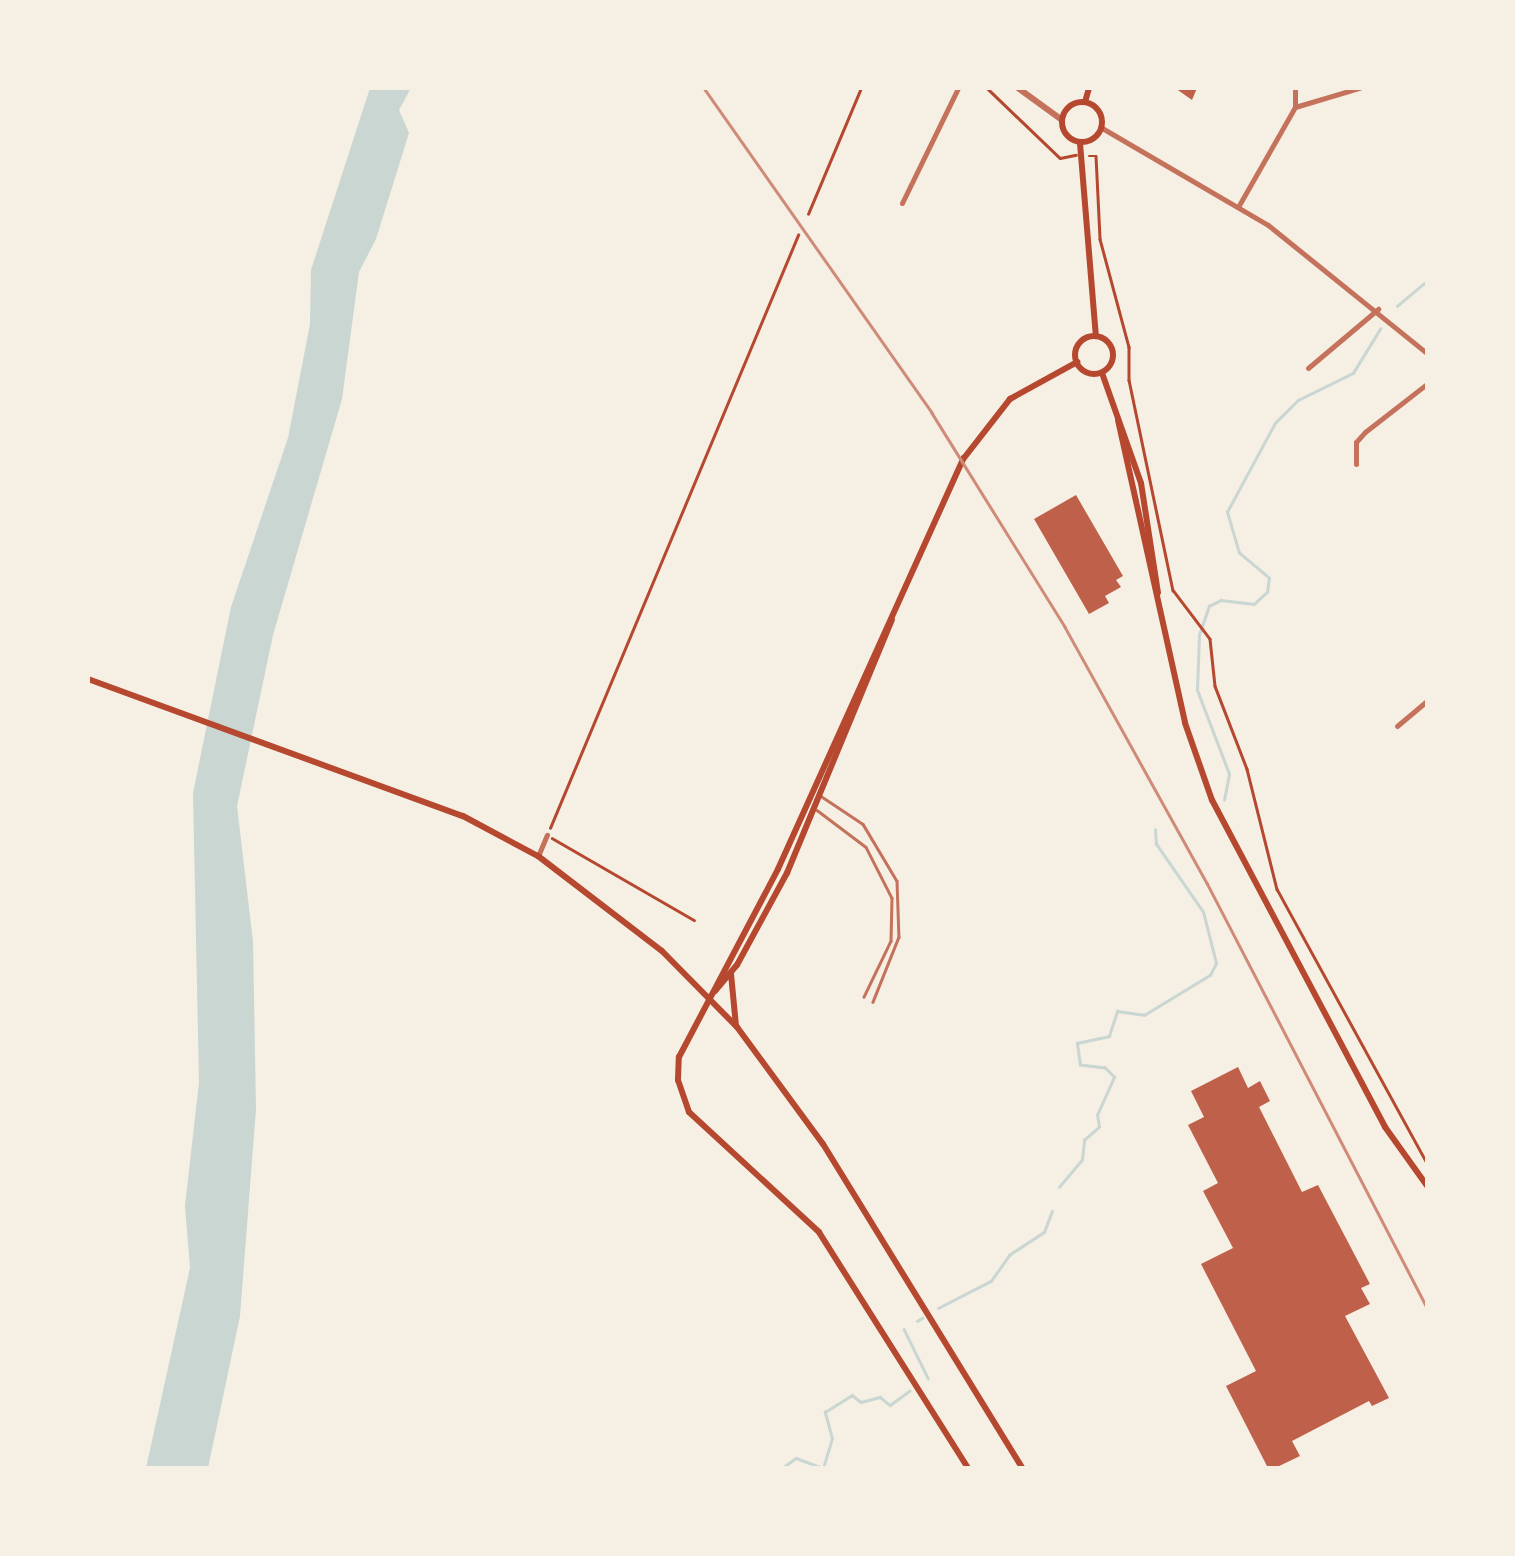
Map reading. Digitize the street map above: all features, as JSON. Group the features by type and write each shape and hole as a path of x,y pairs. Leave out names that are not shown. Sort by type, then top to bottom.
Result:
{"main road":[{"path":"1085,102 1088,88"},
{"path":"1085,102 1098,110 1102,128 1080,143 1066,135 1062,120 1070,106 1085,102"},
{"path":"1080,143 1096,336 1113,351 1102,372 1144,496 1158,594 1185,723 1212,800 1385,1126 1428,1187"},
{"path":"1077,362 1079,344 1096,336"},
{"path":"1077,362 1090,374 1102,372"},
{"path":"968,1468 819,1232 690,1112 678,1080 679,1056 806,805 964,458 994,414 1031,383 1077,362"},
{"path":"710,996 731,974 816,809 893,614"},
{"path":"88,680 428,802 538,856 662,950 736,1027 823,1144 1022,1468"},
{"path":"731,974 736,1027"}],"street":[{"path":"902,203 958,88"},
{"path":"1018,88 1062,120"},
{"path":"1238,206 1294,107 1295,88"},
{"path":"1294,107 1358,88"},
{"path":"1102,128 1238,206 1378,309 1428,354"},
{"path":"1308,368 1378,309"},
{"path":"1356,464 1356,442 1428,382"},
{"path":"1397,726 1428,700"},
{"path":"538,856 547,835"}],"lane":[{"path":"812,792 863,824 897,881 899,936 873,1002"},
{"path":"806,805 866,847 892,898 890,940 864,997"}],"path":[{"path":"808,214 861,88"},
{"path":"987,88 1060,158"},
{"path":"1096,156 1100,239 1129,346 1130,380 1167,568 1180,607 1205,630 1215,686 1248,770 1277,890 1428,1165"},
{"path":"694,920 547,835 798,234"}],"shaded area":[{"path":"370,88 411,88 399,110 409,133 376,239 359,272 342,399 273,635 237,806 253,942 256,1109 240,1316 208,1468 146,1468 190,1268 185,1206 199,1082 193,793 231,607 288,438 310,324 311,270"}],"building":[{"path":"1175,88 1197,88 1192,100"},
{"path":"1076,495 1123,576 1116,580 1121,587 1105,596 1109,603 1089,614 1034,519"},
{"path":"1238,1067 1248,1088 1260,1081 1270,1101 1259,1107 1302,1192 1318,1185 1370,1284 1361,1288 1370,1304 1345,1316 1389,1398 1372,1406 1369,1401 1292,1441 1300,1456 1275,1468 1268,1468 1226,1386 1256,1371 1201,1264 1233,1248 1203,1191 1218,1183 1188,1125 1204,1117 1191,1091"}],"waterway":[{"path":"1397,306 1428,280"},
{"path":"1224,800 1229,774 1197,690 1199,635 1209,606 1221,600 1254,604 1267,592 1269,578 1239,553 1227,512 1275,423 1298,400 1353,373 1380,329"},
{"path":"1059,1187 1082,1160 1084,1140 1099,1127 1097,1115 1114,1077 1105,1068 1080,1065 1077,1043 1109,1036 1117,1011 1144,1015 1210,975 1216,963 1203,912 1156,844 1155,830"},
{"path":"938,1308 991,1281 1009,1255 1044,1232 1052,1211"},
{"path":"917,1321 922,1318"},
{"path":"904,1329 928,1378"},
{"path":"782,1468 796,1458 823,1468 832,1439 825,1412 852,1395 861,1402 880,1397 890,1405 909,1391"}],"railway":[{"path":"704,88 932,413 1065,627 1207,883 1428,1309"}]}
